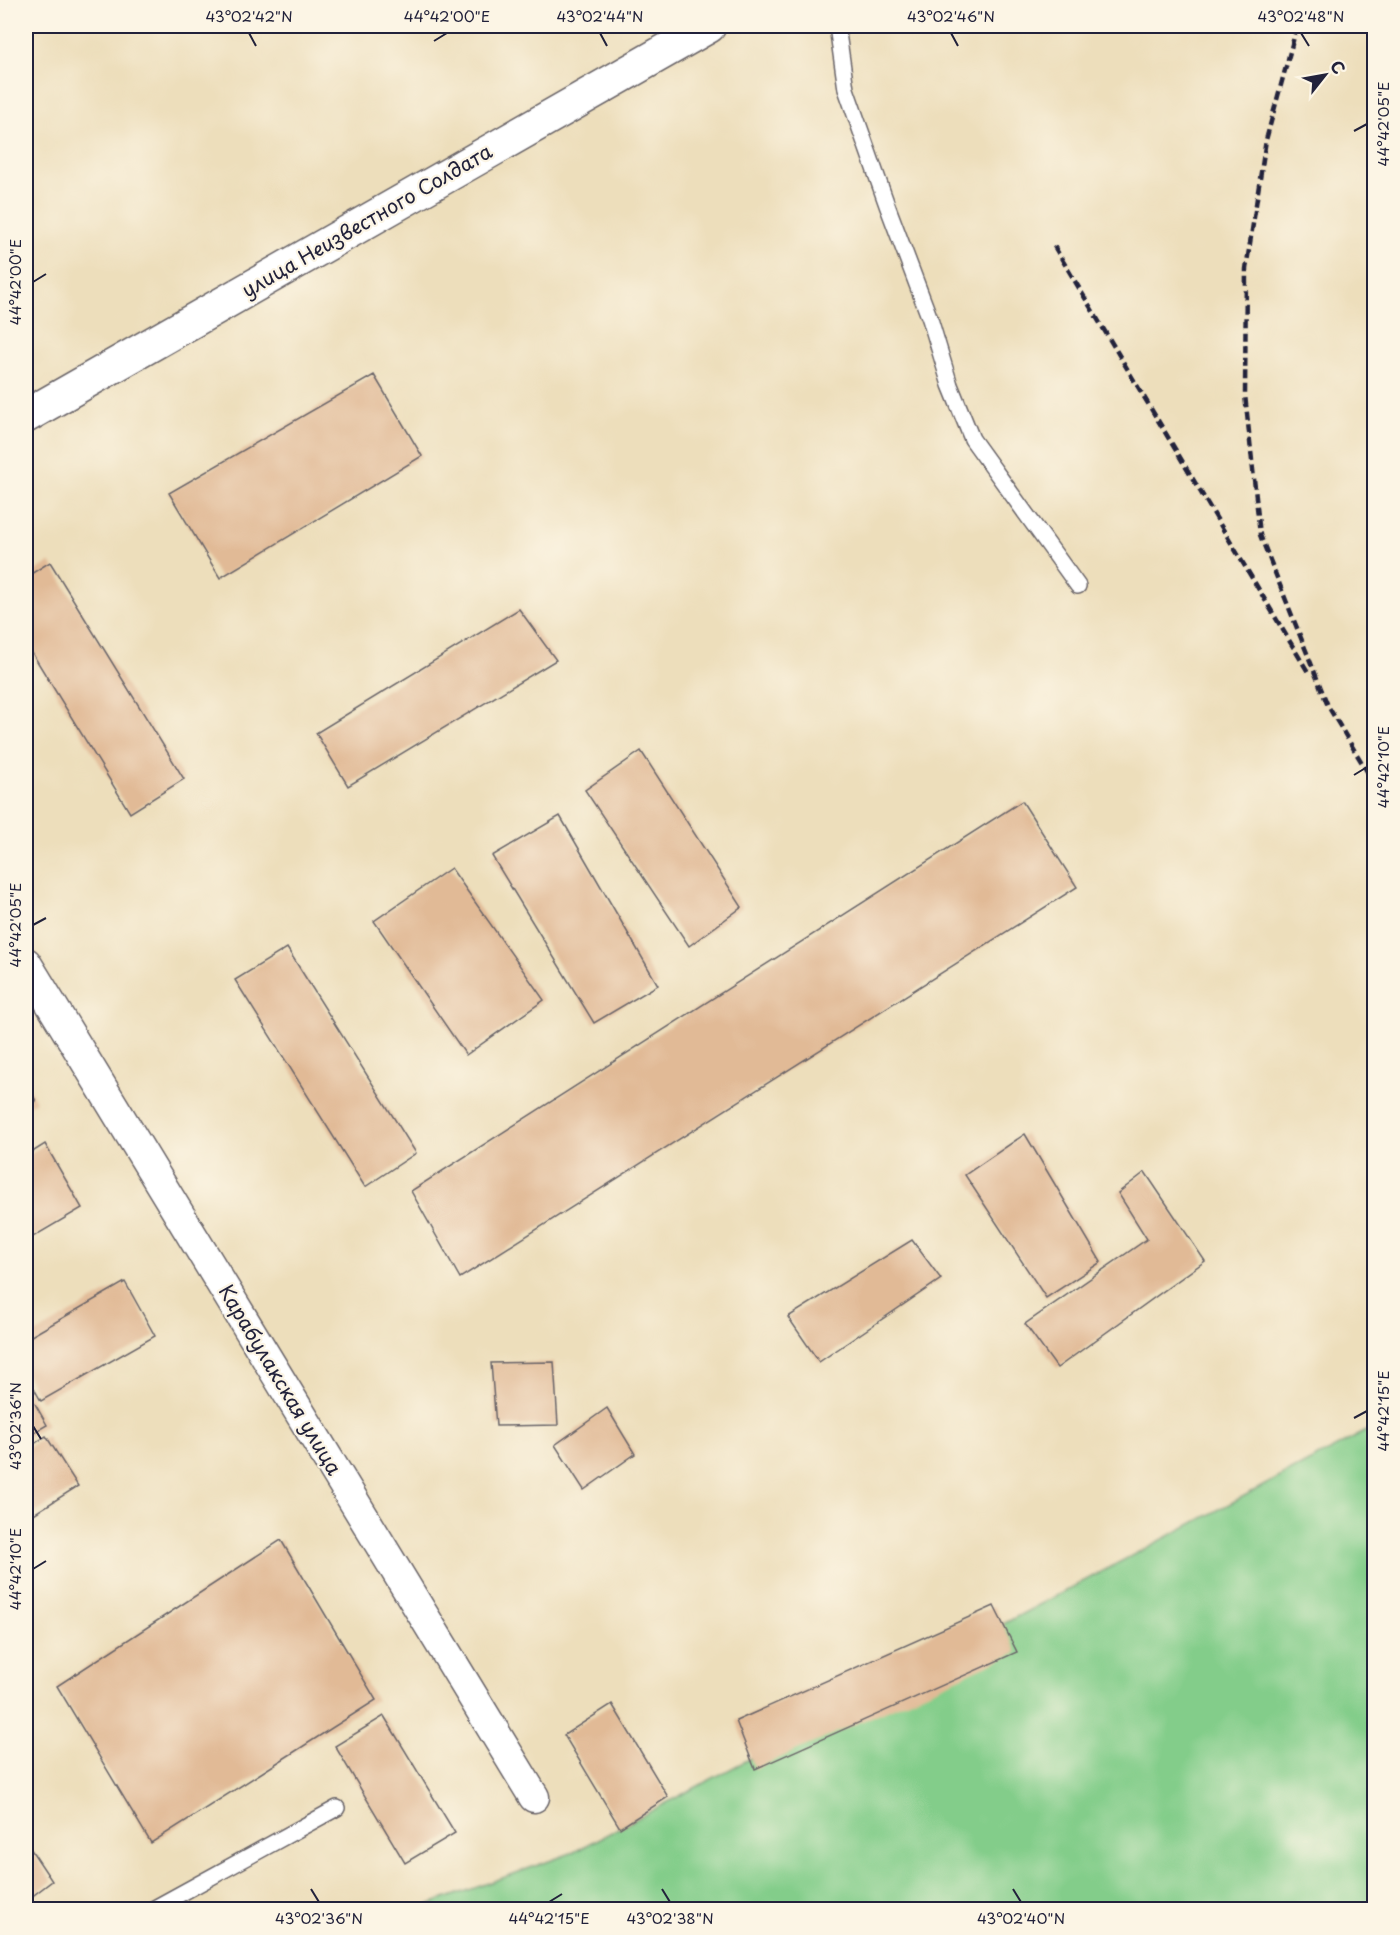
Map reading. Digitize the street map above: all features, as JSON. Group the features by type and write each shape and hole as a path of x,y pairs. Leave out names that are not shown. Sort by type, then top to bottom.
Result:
{"street":[{"name":"улица Неизвестного Солдата","path":"26,416 710,26"},
{"name":"Карабулакская улица","path":"26,963 534,1797"}],"lane":[{"path":"837,26 846,89 886,205 930,319 950,385 972,439 1078,586"},
{"path":"151,1910 337,1808"}],"green space":[{"path":"1374,1427 1374,1909 414,1910 574,1852"}],"building":[{"path":"374,375 422,456 220,578 169,493"},
{"path":"50,562 184,779 130,813 26,643 26,577"},
{"path":"519,609 556,660 348,786 316,733"},
{"path":"641,751 742,907 689,946 585,790"},
{"path":"1022,801 1077,887 460,1278 411,1191"},
{"path":"560,816 658,985 594,1023 492,856"},
{"path":"451,868 544,1000 466,1055 374,921"},
{"path":"287,948 416,1153 365,1187 235,980"},
{"path":"26,1083 36,1101 26,1107"},
{"path":"1025,1134 1101,1262 1046,1298 965,1175"},
{"path":"45,1144 82,1208 26,1241 26,1156"},
{"path":"1145,1172 1205,1261 1057,1368 1025,1324 1147,1239 1118,1193"},
{"path":"912,1240 941,1279 819,1362 788,1317"},
{"path":"125,1282 155,1336 41,1401 26,1374 26,1339"},
{"path":"554,1362 558,1425 496,1426 491,1363"},
{"path":"26,1388 47,1425 26,1437"},
{"path":"607,1408 635,1454 584,1490 555,1445"},
{"path":"46,1436 78,1486 26,1519 26,1449"},
{"path":"281,1540 376,1700 151,1843 57,1686"},
{"path":"994,1606 1017,1652 755,1769 736,1721"},
{"path":"612,1704 668,1797 620,1828 564,1735"},
{"path":"384,1716 455,1833 405,1863 335,1746"},
{"path":"26,1842 52,1881 26,1901"}],"railway":[{"path":"1297,26 1266,140 1246,269 1245,395 1260,535 1328,706 1374,783"},
{"path":"1054,246 1308,672"}]}
